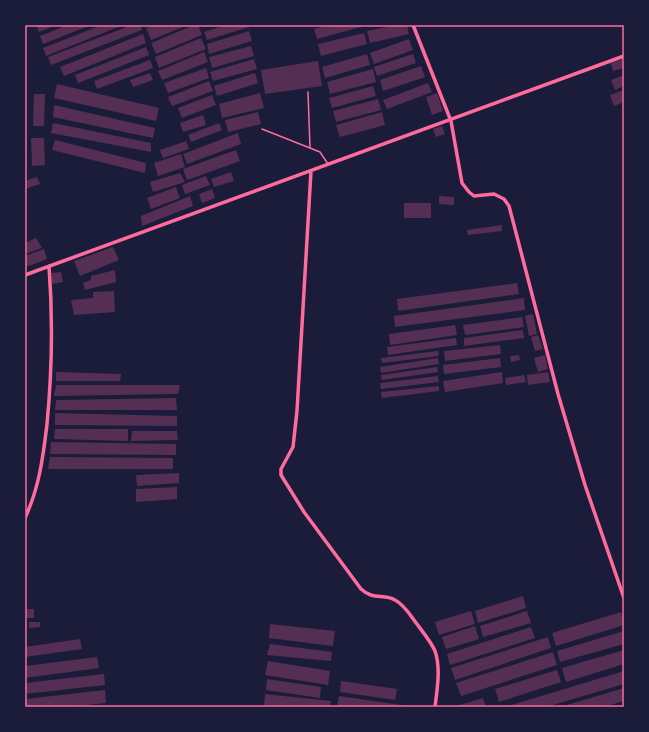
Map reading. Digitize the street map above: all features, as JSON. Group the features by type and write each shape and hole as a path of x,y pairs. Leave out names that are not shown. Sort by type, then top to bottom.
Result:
{"street":[{"path":"413,25 452,120 462,183 474,196 498,195 509,206 558,394 586,485 624,598"},
{"path":"25,275 624,56"},
{"path":"311,171 297,411 293,447 281,469 281,475 304,512 361,589 372,597 390,598 397,601 405,608 428,638 436,655 438,680 435,707"},
{"path":"25,518 38,488 52,378 51,295 49,266"}],"lane":[{"path":"308,92 310,148"},
{"path":"262,129 323,154 328,164"}],"building":[{"path":"36,25 57,25 39,32"},
{"path":"68,25 91,25 43,44 40,36"},
{"path":"102,25 123,25 46,56 43,48"},
{"path":"132,25 140,25 142,30 51,65 48,57"},
{"path":"154,25 188,25 151,40 146,28"},
{"path":"194,25 198,25 202,35 156,54 151,43"},
{"path":"226,25 248,25 249,27 207,40 204,32"},
{"path":"328,25 360,25 361,27 317,39 314,29"},
{"path":"397,25 407,25 409,34 370,43 367,31"},
{"path":"249,31 252,41 209,54 207,44"},
{"path":"364,33 367,44 321,56 318,44"},
{"path":"143,34 146,43 64,76 60,67"},
{"path":"201,38 206,49 159,68 155,57"},
{"path":"409,39 413,50 374,64 370,53"},
{"path":"251,46 254,56 212,68 209,57"},
{"path":"146,47 149,55 78,83 75,75"},
{"path":"204,52 208,62 162,80 158,71"},
{"path":"367,54 370,65 325,78 322,67"},
{"path":"413,54 416,63 377,76 374,67"},
{"path":"254,59 257,69 213,81 210,72"},
{"path":"624,59 624,68 613,71 611,63"},
{"path":"150,60 153,68 97,89 94,81"},
{"path":"318,61 322,86 265,94 261,70"},
{"path":"421,66 425,77 383,91 380,80"},
{"path":"206,68 209,78 168,93 164,83"},
{"path":"373,69 376,82 330,94 327,82"},
{"path":"150,73 153,80 133,87 130,80"},
{"path":"255,73 258,83 217,96 214,86"},
{"path":"624,75 624,86 615,90 611,80"},
{"path":"209,81 213,91 172,106 168,97"},
{"path":"428,83 432,92 387,109 383,100"},
{"path":"57,84 159,108 156,121 54,98"},
{"path":"373,86 376,96 332,108 329,98"},
{"path":"624,90 624,102 614,106 610,95"},
{"path":"260,93 264,108 222,118 219,104"},
{"path":"437,93 443,111 432,115 426,97"},
{"path":"34,94 45,94 44,126 33,126"},
{"path":"212,95 216,105 182,118 178,108"},
{"path":"378,99 381,110 336,122 333,111"},
{"path":"54,105 155,128 153,138 53,117"},
{"path":"258,112 261,124 228,132 225,120"},
{"path":"382,112 385,125 340,137 336,125"},
{"path":"203,115 206,125 183,132 180,123"},
{"path":"53,123 151,143 151,152 51,133"},
{"path":"219,123 222,130 191,142 188,135"},
{"path":"442,126 445,134 436,137 433,129"},
{"path":"238,133 241,144 187,164 183,154"},
{"path":"31,138 44,138 45,165 32,166"},
{"path":"55,140 146,163 145,173 52,150"},
{"path":"186,141 189,149 163,158 160,150"},
{"path":"236,150 240,161 187,180 183,169"},
{"path":"181,154 185,167 158,176 154,163"},
{"path":"231,172 234,181 214,187 211,179"},
{"path":"180,173 185,182 153,192 150,182"},
{"path":"206,176 210,185 185,194 182,185"},
{"path":"37,177 40,184 25,189 25,181"},
{"path":"176,187 180,198 151,209 147,198"},
{"path":"212,189 215,198 202,203 199,194"},
{"path":"190,196 193,206 142,226 141,216"},
{"path":"439,196 454,197 454,205 439,204"},
{"path":"404,203 431,203 431,218 404,218"},
{"path":"502,225 502,231 468,235 467,230"},
{"path":"36,238 42,248 25,254 25,243"},
{"path":"113,247 119,260 80,276 74,261"},
{"path":"44,249 47,259 26,267 25,256"},
{"path":"115,270 116,282 85,290 83,283 91,280 91,276"},
{"path":"61,272 63,282 52,284 51,273"},
{"path":"517,283 519,294 398,311 397,299"},
{"path":"114,291 115,312 74,315 71,300 93,298 93,292"},
{"path":"524,298 525,310 395,327 394,316"},
{"path":"533,314 537,334 529,336 525,316"},
{"path":"522,317 524,327 465,335 463,325"},
{"path":"455,325 457,335 390,345 389,334"},
{"path":"523,330 524,338 464,346 464,338"},
{"path":"538,335 543,349 535,351 531,337"},
{"path":"456,338 457,345 388,355 387,347"},
{"path":"500,345 501,354 445,361 444,351"},
{"path":"438,351 439,356 382,363 381,358"},
{"path":"519,355 520,360 511,362 510,356"},
{"path":"545,355 548,369 538,372 534,358"},
{"path":"438,358 439,364 381,373 380,367"},
{"path":"500,358 501,367 444,374 443,365"},
{"path":"437,367 438,372 382,380 381,375"},
{"path":"56,372 121,374 120,381 56,381"},
{"path":"502,372 503,383 445,392 443,381"},
{"path":"548,372 550,382 528,385 527,375"},
{"path":"524,375 526,382 506,385 505,378"},
{"path":"438,376 439,382 381,389 380,383"},
{"path":"56,385 180,385 178,394 54,396"},
{"path":"439,386 439,391 382,398 381,392"},
{"path":"176,398 177,410 55,410 56,400"},
{"path":"55,413 177,416 177,426 55,425"},
{"path":"55,429 128,429 128,441 54,439"},
{"path":"132,431 177,431 178,440 131,441"},
{"path":"51,442 176,444 176,455 50,454"},
{"path":"50,457 173,458 173,469 48,469"},
{"path":"179,473 179,483 137,486 136,475"},
{"path":"177,487 177,499 136,502 136,489"},
{"path":"523,596 526,608 478,623 475,611"},
{"path":"25,609 34,609 34,618 25,618"},
{"path":"471,611 475,624 439,635 435,622"},
{"path":"527,611 531,623 483,637 480,626"},
{"path":"621,612 624,625 556,646 552,633"},
{"path":"29,622 40,622 40,627 29,628"},
{"path":"270,624 335,631 333,646 269,638"},
{"path":"475,626 479,639 446,649 442,637"},
{"path":"531,627 535,638 450,665 447,654"},
{"path":"624,631 624,644 560,662 557,651"},
{"path":"548,637 551,648 455,680 451,668"},
{"path":"80,639 82,649 25,657 25,647"},
{"path":"270,644 332,652 331,661 267,655"},
{"path":"624,650 624,664 566,682 562,668"},
{"path":"553,652 557,665 461,696 456,683"},
{"path":"97,657 99,668 25,678 25,666"},
{"path":"268,661 330,671 328,685 265,675"},
{"path":"557,670 561,682 499,702 495,689"},
{"path":"624,671 624,684 546,707 505,707"},
{"path":"104,674 105,685 25,694 25,683"},
{"path":"267,679 321,687 320,698 266,690"},
{"path":"341,681 397,689 395,700 340,692"},
{"path":"624,688 624,701 603,707 560,707"},
{"path":"105,690 106,703 67,707 25,707 25,699"},
{"path":"265,694 331,701 330,707 264,707"},
{"path":"339,696 408,706 408,707 337,707"},
{"path":"483,698 486,707 453,707"}]}
